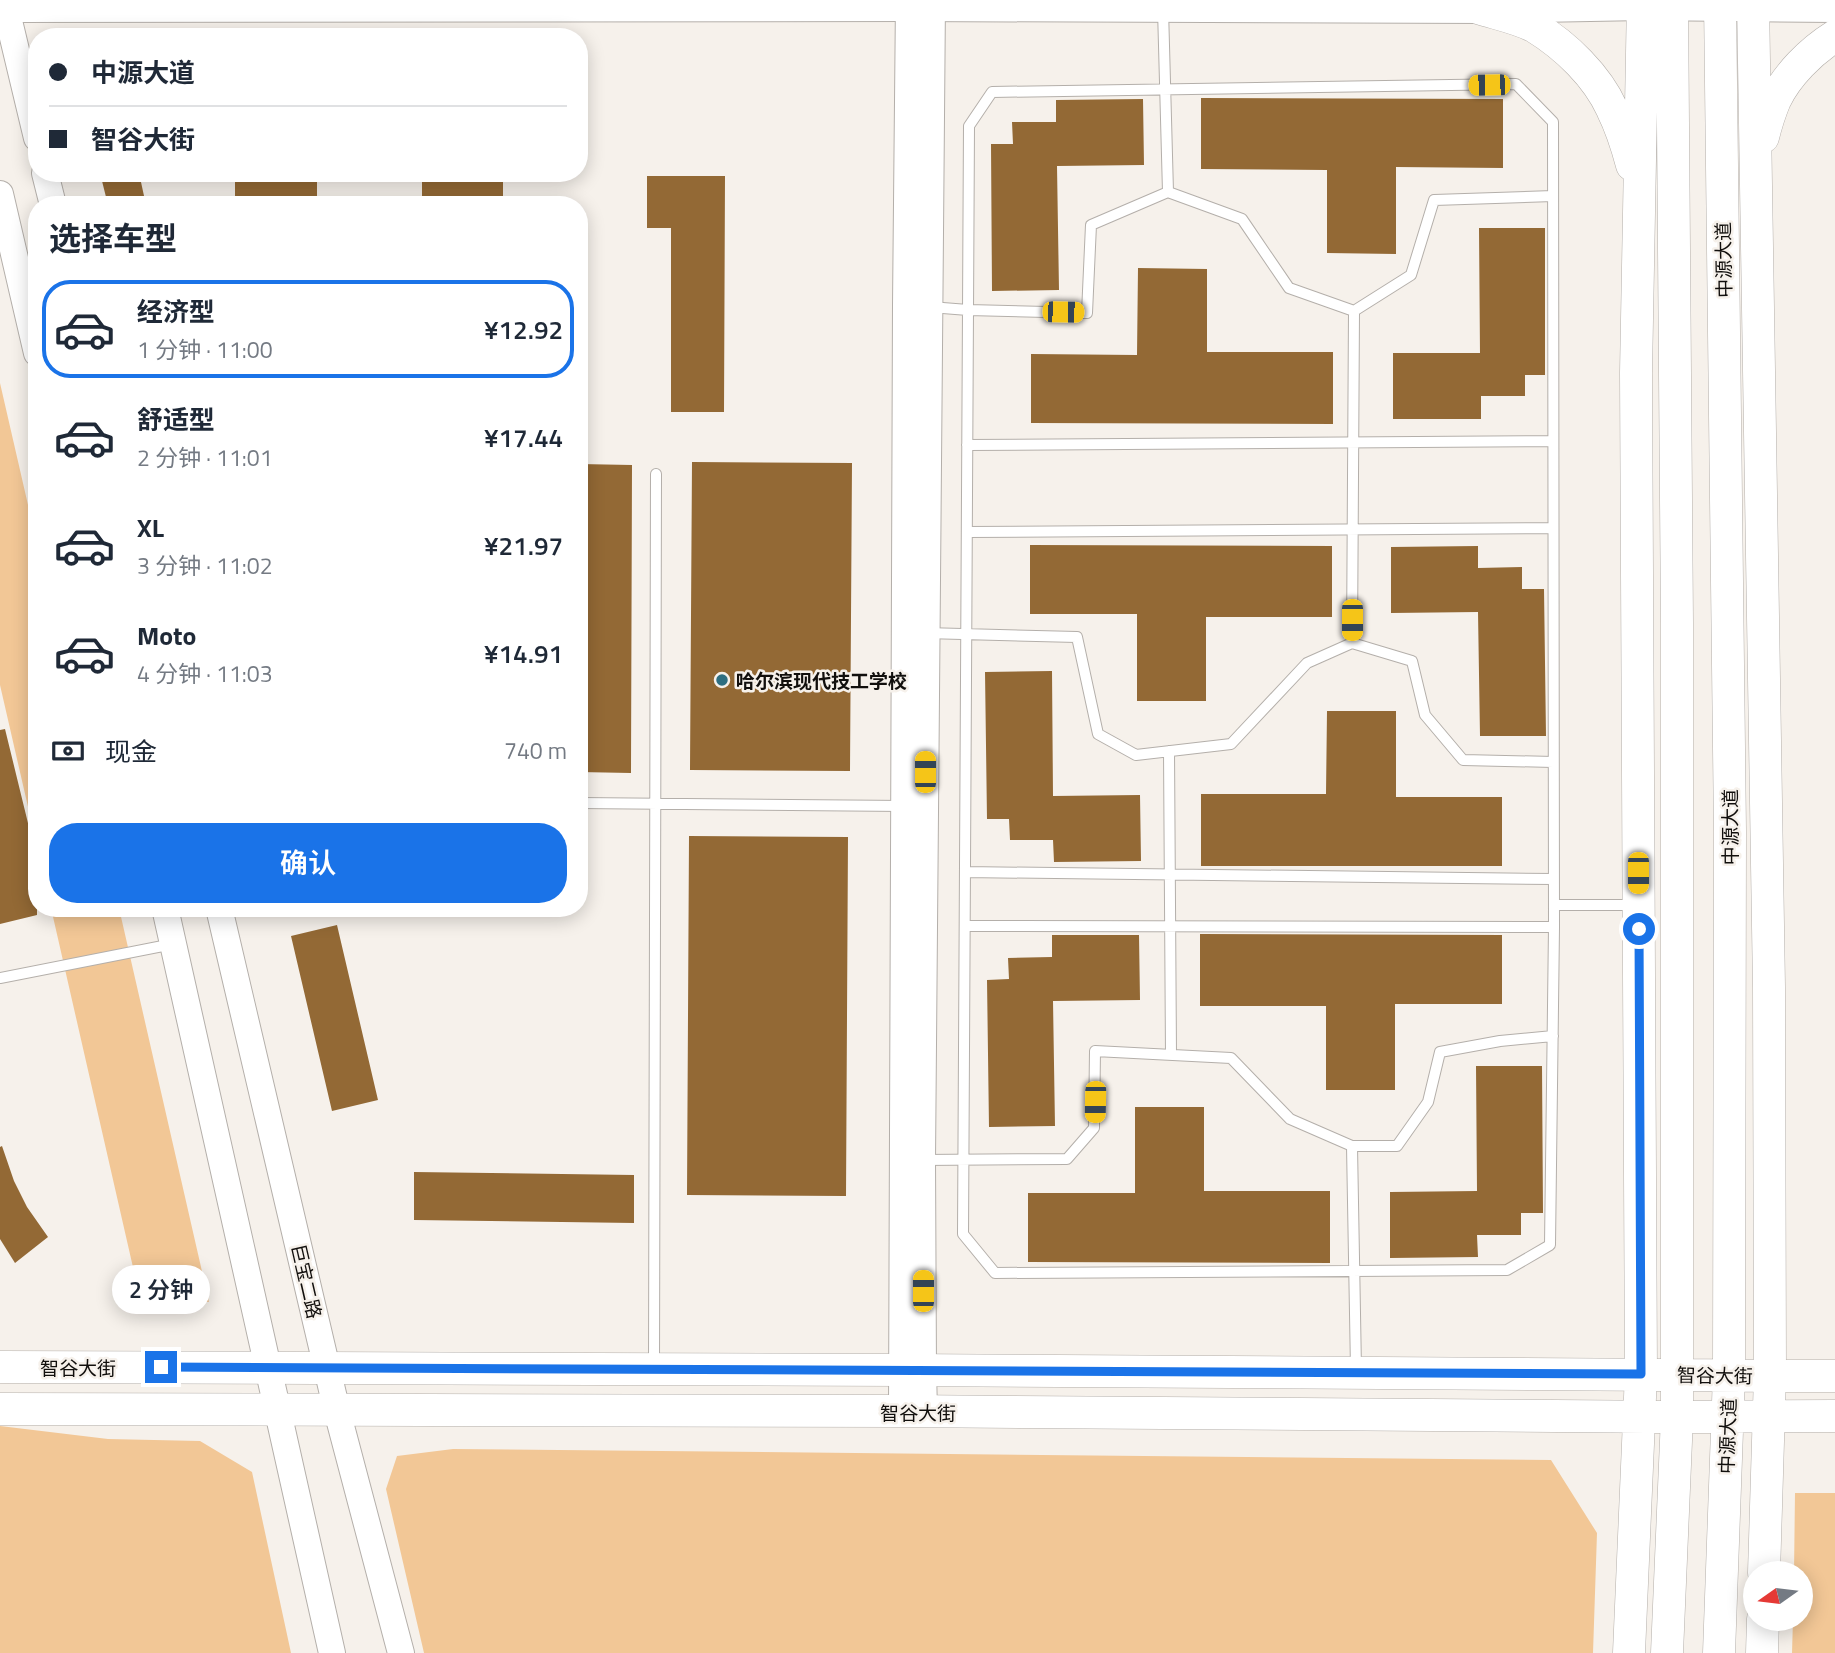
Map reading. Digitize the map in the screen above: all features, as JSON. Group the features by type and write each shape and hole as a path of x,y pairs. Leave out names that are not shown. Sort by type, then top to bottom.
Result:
{"main road":[{"path":"3,5 920,3 1163,8 1478,8 1720,3 1835,7"},
{"path":"1629,1653 1641,1374 1636,373 1639,193 1657,3"},
{"path":"1657,3 1677,664 1677,1417 1667,1653"},
{"name":"中源大道","path":"1719,1653 1729,1375 1730,831 1720,3"},
{"name":"中源大道","path":"1753,4 1769,1001 1770,1375 1764,1561"},
{"path":"1478,8 1534,27 1566,51 1586,72 1612,108 1625,141 1639,193"},
{"path":"1756,159 1776,99 1802,63 1835,36"},
{"name":"智谷大街","path":"0,1367 269,1366 1835,1376"},
{"name":"智谷大街","path":"0,1409 1835,1416"},
{"path":"1762,1653 1763,1631"}],"street":[{"path":"914,1411 915,633 920,3"},
{"path":"3,5 28,103"},
{"path":"0,194 28,314"},
{"path":"913,1160 905,806 915,633"},
{"path":"167,917 332,1653"},
{"name":"巨宝二路","path":"221,917 337,1410 401,1653"}],"lane":[{"path":"1163,8 1168,192"},
{"path":"1516,84 1553,122 1554,928 1549,1245 1507,1270 995,1273 963,1234 969,126 992,92 1165,90 1516,84"},
{"path":"917,306 1087,313 1091,225 1168,192 1242,219 1289,288 1354,311"},
{"path":"1354,311 1411,275 1434,200 1553,196"},
{"path":"1352,643 1354,311"},
{"path":"967,445 1553,440"},
{"path":"654,1368 656,474"},
{"path":"967,533 1553,528"},
{"path":"915,633 1077,637 1098,734 1136,755 1231,744 1307,663 1352,643 1412,661 1425,715 1463,760 1553,762"},
{"path":"1169,751 1171,1055"},
{"path":"588,803 905,806"},
{"path":"965,872 1554,879"},
{"path":"1554,905 1631,905"},
{"path":"965,926 1554,928"},
{"path":"0,978 173,944"},
{"path":"913,1160 1067,1159 1094,1128 1095,1051 1231,1058 1290,1119 1352,1146 1397,1146 1428,1102 1440,1052 1500,1041 1553,1036"},
{"path":"1352,1146 1356,1372"}],"shaded area":[{"path":"0,383 28,505 28,807 0,685"},
{"path":"53,917 121,917 209,1302 140,1298"},
{"path":"0,1426 108,1439 200,1441 252,1472 291,1653 0,1653"},
{"path":"453,1449 1551,1460 1597,1533 1593,1653 424,1653 386,1489 397,1456"},
{"path":"1795,1493 1835,1493 1835,1653 1792,1653 1793,1631 1813,1631 1813,1561 1794,1561"}],"building":[{"path":"1201,98 1503,99 1503,168 1396,167 1396,254 1327,253 1327,170 1201,169"},
{"path":"1143,99 1144,165 1057,166 1059,290 992,291 991,144 1013,144 1012,122 1056,122 1056,100"},
{"path":"647,176 725,176 724,412 671,412 671,228 647,228"},
{"path":"102,182 141,182 144,196 106,196"},
{"path":"235,182 317,182 317,196 235,196"},
{"path":"422,182 503,182 503,196 422,196"},
{"path":"1479,228 1545,228 1545,375 1525,375 1525,396 1481,396 1481,419 1393,419 1393,353 1480,353"},
{"path":"1138,268 1207,269 1207,352 1333,352 1333,424 1031,423 1031,354 1137,355"},
{"path":"692,462 852,463 850,771 690,770"},
{"path":"588,464 632,465 631,773 588,772"},
{"path":"1030,545 1332,546 1332,617 1206,617 1206,701 1137,701 1137,614 1030,614"},
{"path":"1478,546 1478,568 1522,567 1522,589 1544,589 1546,736 1480,736 1478,612 1391,613 1391,547"},
{"path":"1052,671 1053,796 1140,795 1141,861 1054,862 1053,840 1010,840 1009,819 987,819 985,672"},
{"path":"1327,711 1396,711 1396,797 1502,797 1502,866 1201,866 1201,794 1326,794"},
{"path":"5,729 28,823 29,917 0,924 0,730"},
{"path":"689,836 848,837 846,1196 687,1195"},
{"path":"337,925 378,1100 332,1111 291,936"},
{"path":"1200,934 1502,935 1502,1004 1395,1004 1395,1090 1326,1090 1326,1006 1200,1006"},
{"path":"1052,935 1139,935 1140,1000 1053,1001 1055,1126 989,1127 987,980 1009,979 1008,958 1052,957"},
{"path":"1476,1066 1542,1066 1543,1213 1521,1213 1521,1235 1477,1235 1478,1257 1390,1258 1390,1192 1477,1191"},
{"path":"1135,1107 1204,1107 1204,1191 1330,1191 1330,1263 1028,1262 1028,1193 1135,1193"},
{"path":"2,1146 14,1181 27,1207 48,1237 15,1263 0,1239"},
{"path":"414,1172 634,1175 634,1223 414,1220"}],"place":[{"name":"哈尔滨现代技工学校","path":"722,680"}],"route":[{"path":"161,1367 1641,1374 1639,929"}]}
